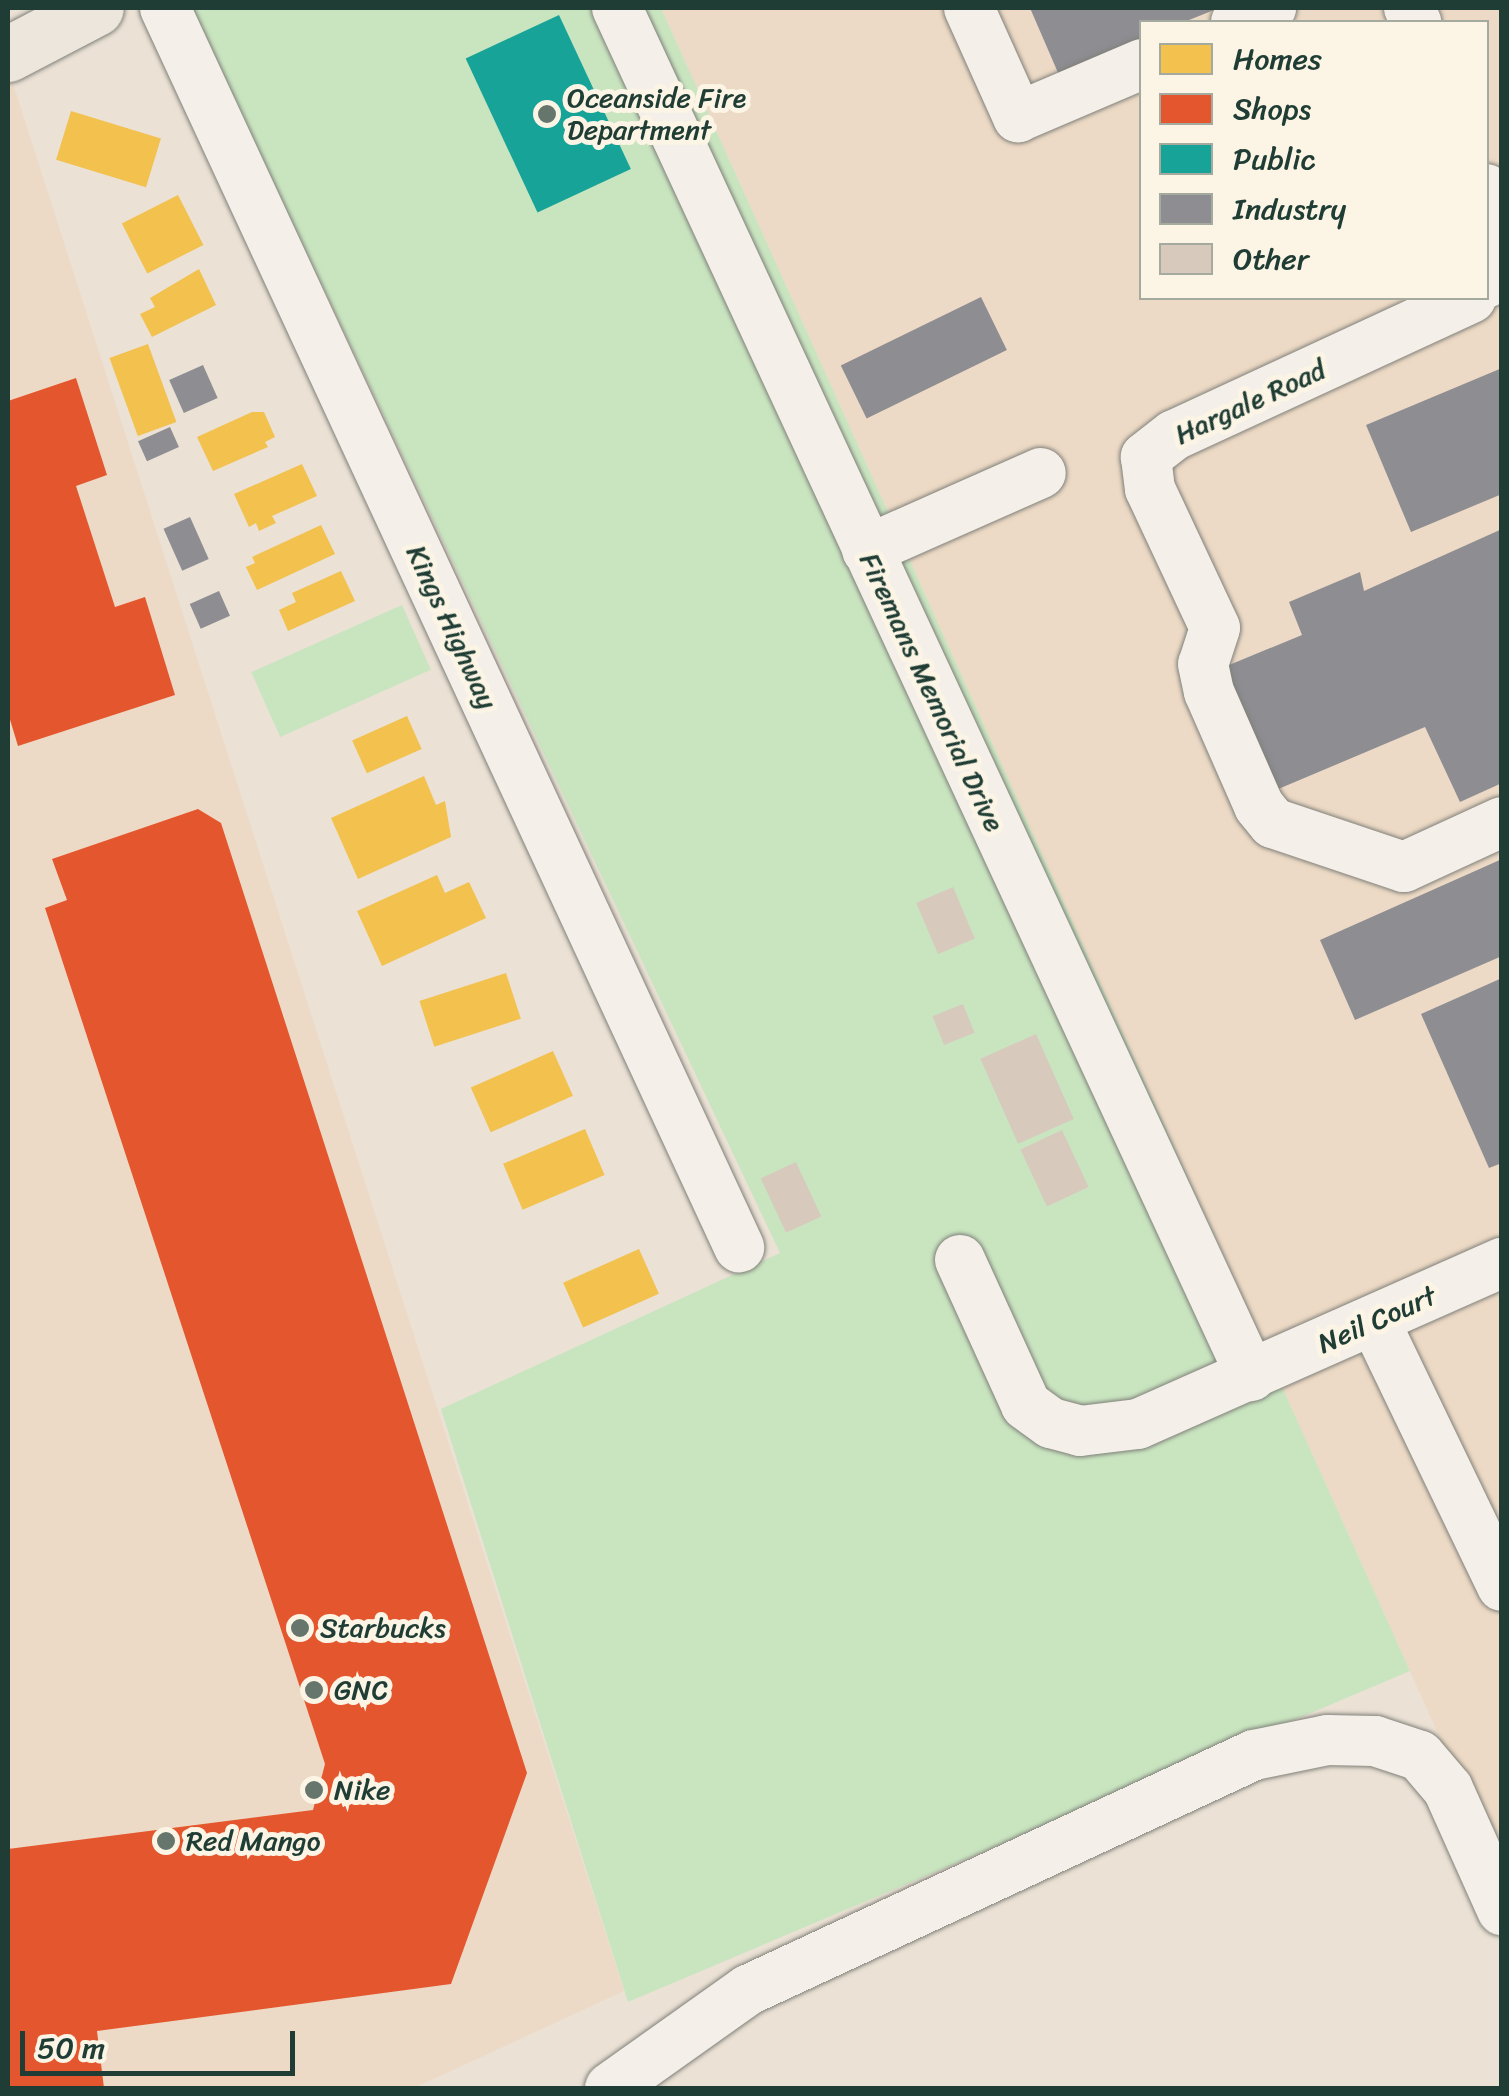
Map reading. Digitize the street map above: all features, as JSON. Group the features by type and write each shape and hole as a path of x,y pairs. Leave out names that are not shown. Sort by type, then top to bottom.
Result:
{"main road":[{"path":"14,40 96,8"}],"street":[{"name":"Kings Highway","path":"165,8 738,1246"},
{"name":"Firemans Memorial Drive","path":"617,8 1251,1376"},
{"path":"968,8 1018,117 1139,65"},
{"path":"1241,20 1271,8"},
{"path":"1489,280 1496,274 1502,225 1494,197"},
{"name":"Hargale Road","path":"1467,300 1174,435 1146,457 1150,488 1215,628 1203,664 1208,692 1258,806 1273,823 1404,866 1502,822"},
{"path":"866,550 1040,473"},
{"name":"Neil Court","path":"960,1260 1026,1405 1051,1423 1080,1431 1138,1424 1498,1274"},
{"path":"1375,1322 1502,1586"},
{"path":"610,2088 748,1990 1254,1756 1327,1740 1375,1741 1420,1756 1448,1789 1502,1910"}],"shaded area":[{"path":"661,8 1501,8 1501,1876 1410,1671"},
{"path":"8,68 624,1991 414,2088 8,2088"}],"green space":[{"path":"191,8 661,8 1410,1671 628,2002 441,1409 780,1253"},
{"path":"402,605 431,670 280,737 251,672"}],"building: Homes":[{"path":"71,111 161,138 146,187 56,160"},
{"path":"178,195 203,245 147,273 122,224"},
{"path":"199,269 216,305 152,337 140,314 155,307 150,298"},
{"path":"148,344 176,422 138,436 109,358"},
{"path":"252,412 264,412 275,437 265,442 268,447 213,471 197,437"},
{"path":"302,464 317,496 272,516 276,523 259,531 256,523 249,527 234,494"},
{"path":"321,525 335,554 257,590 246,567 255,563 252,557"},
{"path":"341,571 355,601 288,631 279,610 296,602 292,593"},
{"path":"407,716 422,749 367,773 352,740"},
{"path":"424,776 436,805 445,801 451,837 358,879 331,818"},
{"path":"437,875 445,893 469,882 486,918 382,966 357,911"},
{"path":"506,973 521,1019 434,1047 419,1001"},
{"path":"553,1051 573,1096 491,1132 471,1088"},
{"path":"585,1129 605,1175 523,1210 503,1164"},
{"path":"639,1249 659,1294 583,1328 563,1283"}],"building: Shops":[{"path":"76,378 107,475 76,486 115,607 145,597 175,695 18,746 8,713 8,401"},
{"path":"198,809 221,823 527,1773 451,1984 97,2031 104,2088 8,2088 8,1849 313,1810 325,1764 45,908 67,900 52,859"}],"building: Public":[{"name":"Oceanside Fire Department","path":"559,15 631,169 537,213 466,59"}],"building: Industry":[{"path":"1030,8 1219,8 1189,20 1139,20 1139,41 1059,75"},
{"path":"981,297 1007,350 867,418 841,365"},
{"path":"203,365 218,398 184,413 169,380"},
{"path":"1502,368 1502,494 1411,532 1366,425"},
{"path":"170,427 179,447 147,461 138,441"},
{"path":"190,517 209,559 182,571 164,529"},
{"path":"1502,529 1502,783 1460,802 1425,727 1269,793 1217,670 1302,635 1289,602 1360,572 1364,591"},
{"path":"219,591 230,616 201,629 190,604"},
{"path":"1502,859 1502,956 1355,1020 1320,940"},
{"path":"1502,978 1502,1163 1489,1168 1421,1014"}],"building: Other":[{"path":"953,887 975,939 938,954 916,903"},
{"path":"963,1004 975,1033 944,1045 932,1016"},
{"path":"1036,1034 1074,1119 1018,1144 980,1059"},
{"path":"1062,1130 1089,1187 1047,1207 1020,1149"},
{"path":"796,1162 821,1216 786,1233 761,1178"}],"place":[{"name":"Oceanside Fire Department","path":"547,114"},
{"name":"Starbucks","path":"300,1628"},
{"name":"GNC","path":"314,1690"},
{"name":"Nike","path":"314,1790"},
{"name":"Red Mango","path":"166,1841"}]}
